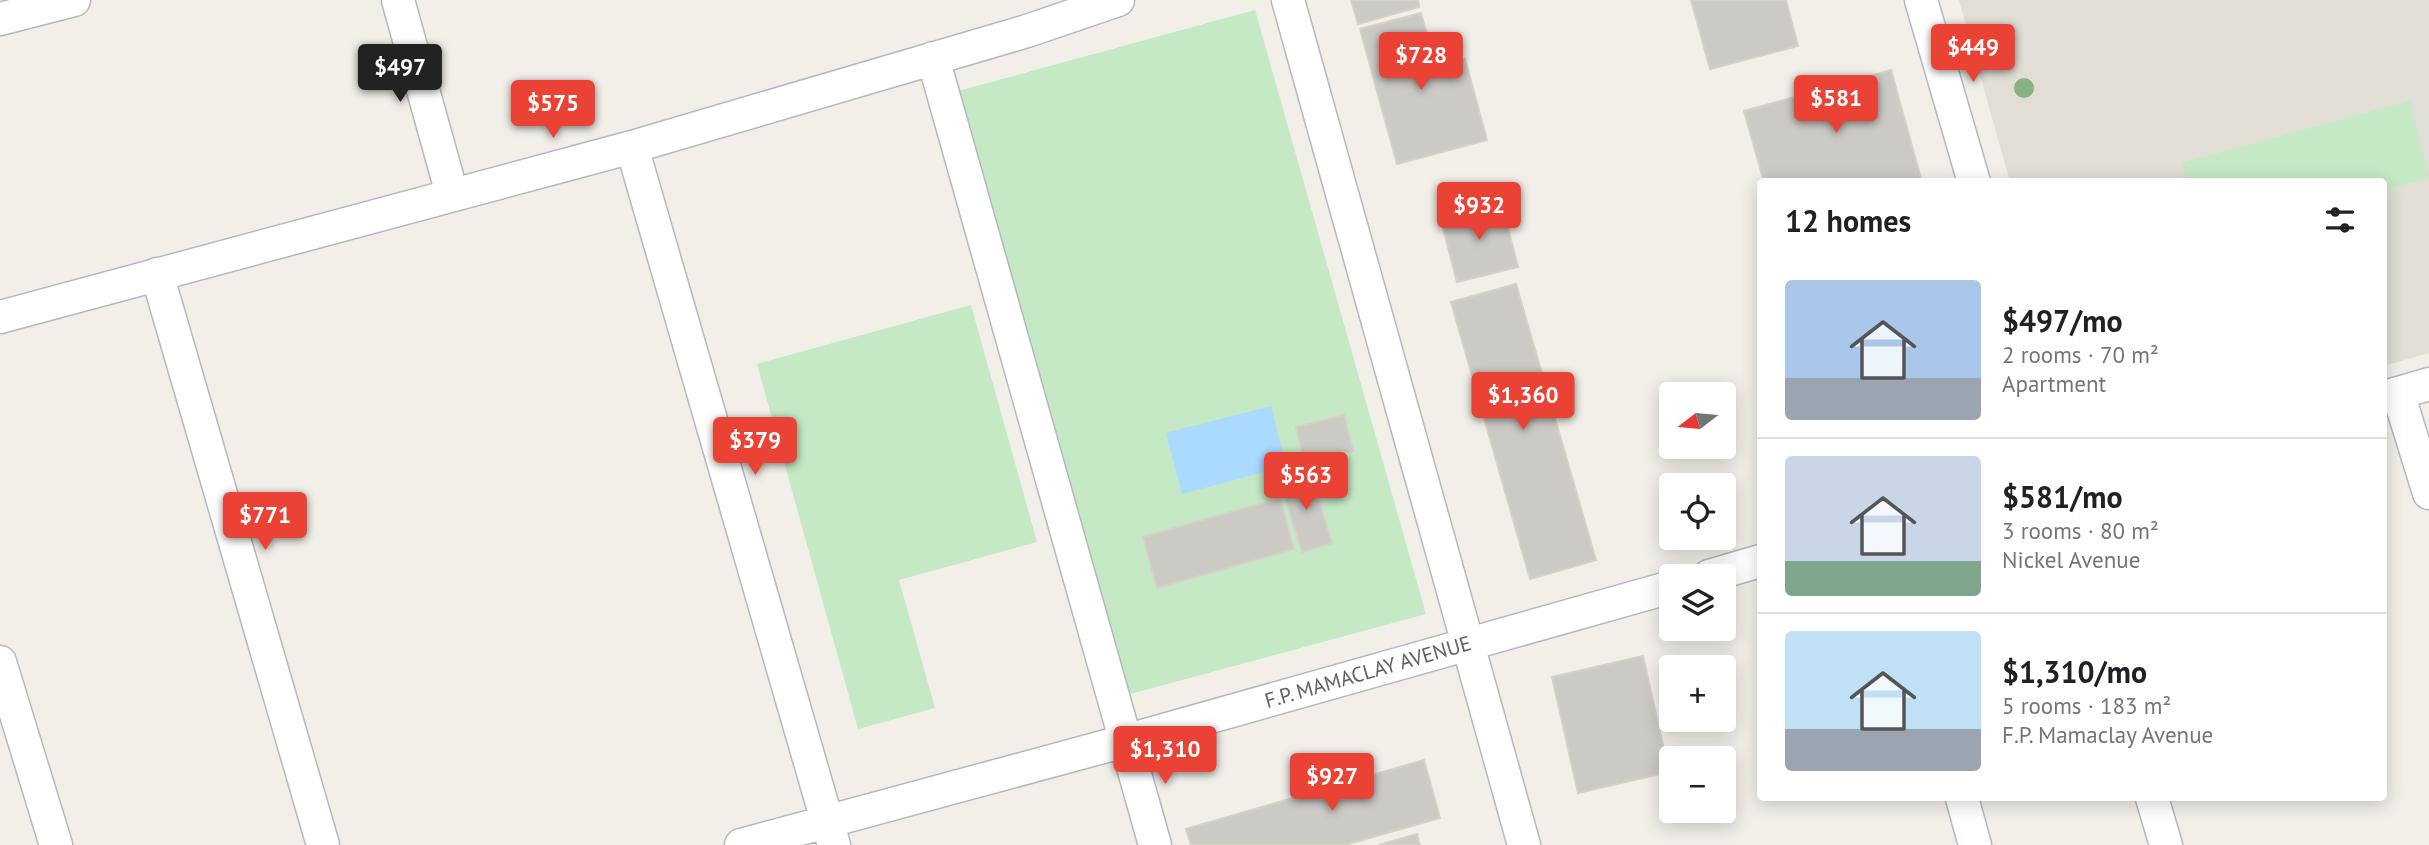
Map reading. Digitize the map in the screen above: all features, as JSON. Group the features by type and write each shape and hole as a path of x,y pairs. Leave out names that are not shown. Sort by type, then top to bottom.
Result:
{"street":[{"path":"0,19 74,0"},
{"path":"398,0 452,194"},
{"path":"0,317 632,147 1027,31 1118,0"},
{"path":"1288,0 1524,845"},
{"path":"1922,0 1973,178"},
{"path":"933,58 1155,845"},
{"path":"632,147 831,833"},
{"path":"157,274 323,845"},
{"path":"2429,384 2391,395 2429,493"},
{"path":"1736,568 1757,562"},
{"name":"F.P. MAMACLAY AVENUE","path":"741,845 831,833 1125,741 1659,590"},
{"path":"0,662 56,845"},
{"path":"1963,801 1975,845"},
{"path":"2153,801 2166,845"}],"shaded area":[{"path":"1959,0 2429,0 2429,353 2387,365 2387,178 2009,178"}],"green space":[{"path":"1255,10 1426,614 1119,697 958,91"},
{"path":"2410,101 2429,178 2387,189 2387,178 2186,178 2182,163"},
{"path":"971,305 1037,542 899,580 935,708 858,729 757,364"}],"water":[{"path":"1271,406 1286,466 1182,494 1166,433"}],"building":[{"path":"1351,0 1418,0 1419,7 1358,24"},
{"path":"1691,0 1786,0 1798,46 1710,69"},
{"path":"1421,13 1436,67 1465,59 1487,140 1397,164 1360,29"},
{"path":"1891,70 1921,178 1763,178 1744,111"},
{"path":"1501,201 1518,267 1457,282 1440,216"},
{"path":"1516,284 1596,560 1530,579 1451,302"},
{"path":"1344,415 1353,451 1305,464 1296,427"},
{"path":"1310,472 1332,543 1302,552 1280,481"},
{"path":"1280,498 1294,549 1157,588 1143,537"},
{"path":"1643,656 1663,746 1659,746 1659,774 1578,793 1552,677"},
{"path":"1424,760 1440,818 1345,845 1191,845 1186,829"},
{"path":"1417,834 1420,845 1379,845"}]}
